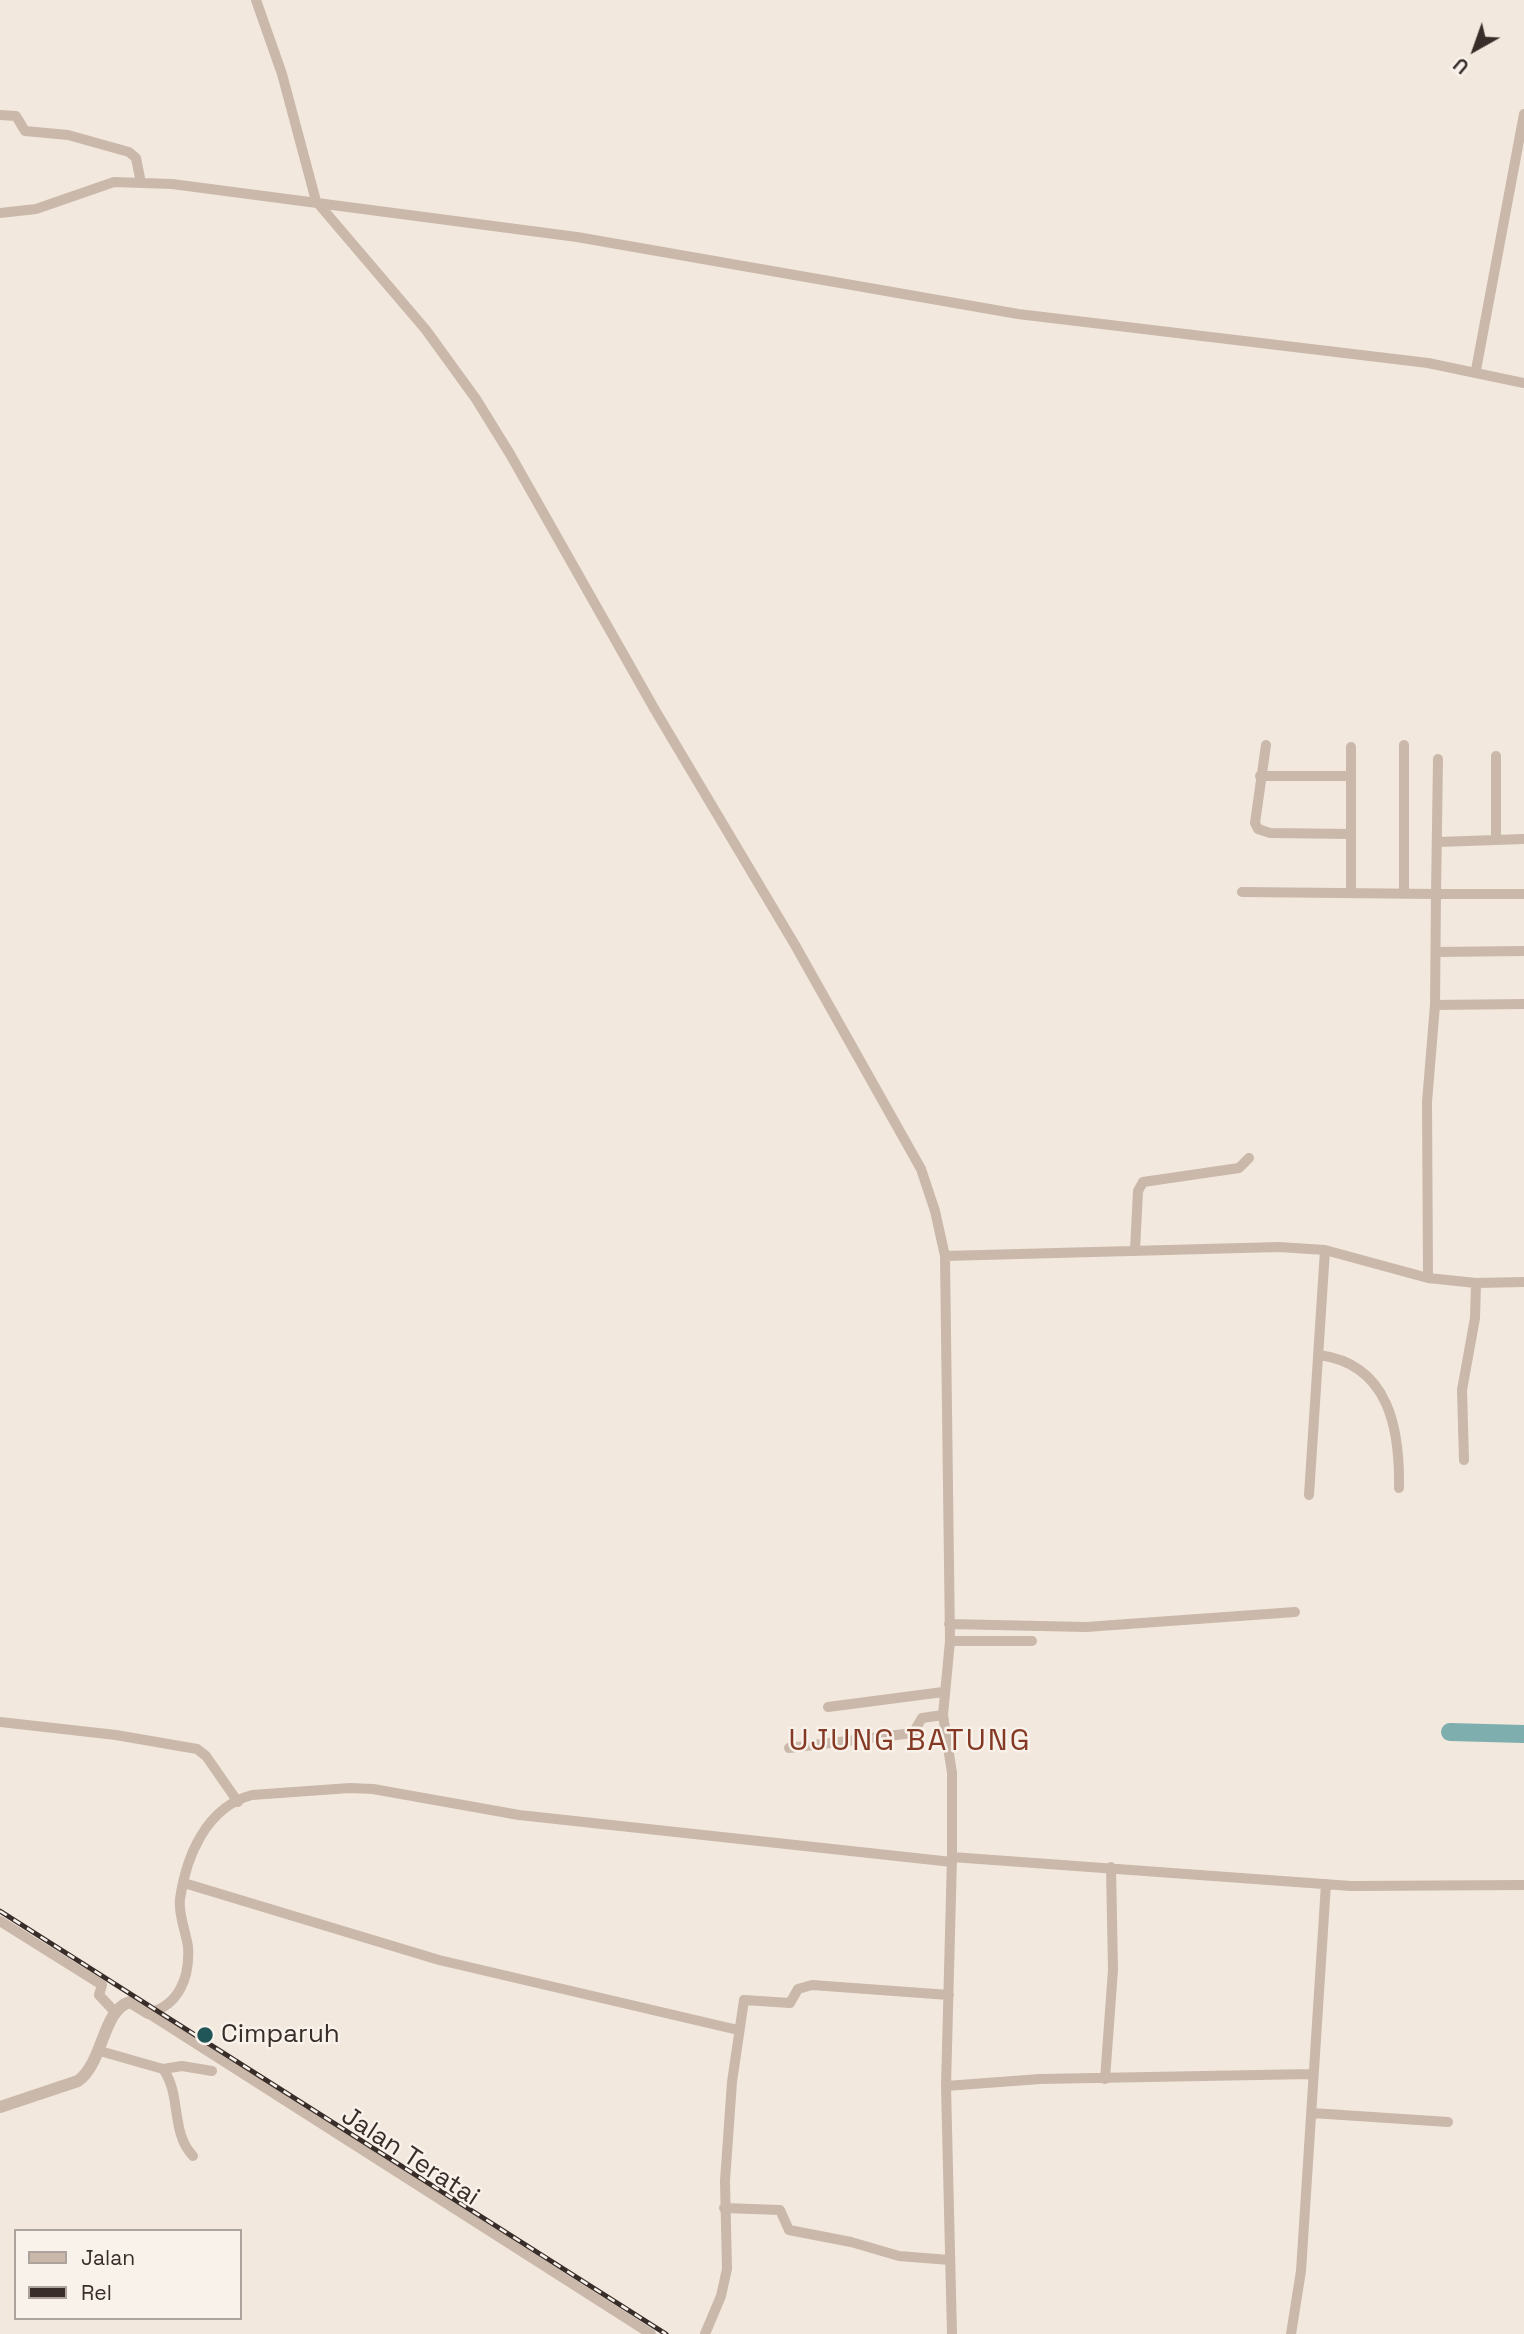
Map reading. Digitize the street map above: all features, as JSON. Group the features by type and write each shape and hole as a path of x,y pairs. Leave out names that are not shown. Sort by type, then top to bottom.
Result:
{"street":[{"path":"256,0 282,74 316,201 426,330 476,399 510,454 655,710 795,945 921,1169 936,1211 944,1256 950,1641 943,1692 943,1715 952,1773 946,2086 952,2334"},
{"path":"1476,370 1524,114"},
{"path":"0,115 16,116 25,131 68,135 129,152 135,158 141,183"},
{"path":"0,213 36,209 114,182 316,201 577,237 1030,315 1476,370 1524,383"},
{"path":"1266,746 1255,823 1261,831 1351,834"},
{"path":"1404,746 1404,894"},
{"path":"1350,747 1351,893"},
{"path":"1496,756 1496,840"},
{"path":"1428,1278 1427,1102 1436,952 1438,759"},
{"path":"1261,776 1350,776"},
{"path":"1438,842 1524,839"},
{"path":"1242,892 1524,894"},
{"path":"1436,952 1524,951"},
{"path":"1434,1005 1524,1004"},
{"path":"1135,1250 1139,1191 1143,1182 1234,1169 1249,1158"},
{"path":"944,1256 1279,1247 1325,1250 1428,1278 1476,1283 1524,1282"},
{"path":"1310,1495 1325,1250"},
{"path":"1464,1460 1462,1390 1475,1318 1476,1283"},
{"path":"1319,1355 1345,1360 1357,1368 1380,1392 1389,1410 1398,1443 1399,1488"},
{"path":"949,1624 1086,1627 1295,1612"},
{"path":"950,1641 1032,1641"},
{"path":"828,1707 943,1692"},
{"path":"789,1748 913,1733 922,1718 943,1715"},
{"path":"0,1722 116,1735 197,1749 206,1756 238,1802"},
{"path":"0,2107 78,2081 95,2064 113,2010 130,2002 148,2013 171,2002 180,1992 186,1975 188,1947 179,1901 201,1830 238,1802 252,1795 350,1788 373,1789 519,1815 952,1859 1111,1867 1326,1884 1524,1885"},
{"path":"1105,2079 1114,1970 1111,1867"},
{"path":"184,1883 450,1963 738,2030"},
{"path":"1291,2334 1301,2270 1312,2113 1311,2074 1326,1884"},
{"path":"0,1921 102,1985 99,1995 113,2010"},
{"path":"705,2334 727,2269 724,2208 738,2030 744,2000 790,2003 802,1986 949,1995"},
{"name":"Jalan Teratai","path":"148,2013 651,2334"},
{"path":"100,2051 163,2069 182,2066 212,2071"},
{"path":"163,2069 174,2091 179,2131 186,2148 193,2156"},
{"path":"946,2086 1040,2079 1311,2074"},
{"path":"1312,2113 1448,2122"},
{"path":"724,2208 780,2210 789,2230 860,2244 899,2256 950,2260"}],"waterway":[{"path":"1450,1732 1524,1734"}],"railway":[{"path":"0,1911 666,2334"}],"place":[{"name":"Cimparuh","path":"205,2035"}],"district":[{"name":"UJUNG BATUNG","path":"910,1742"}]}
